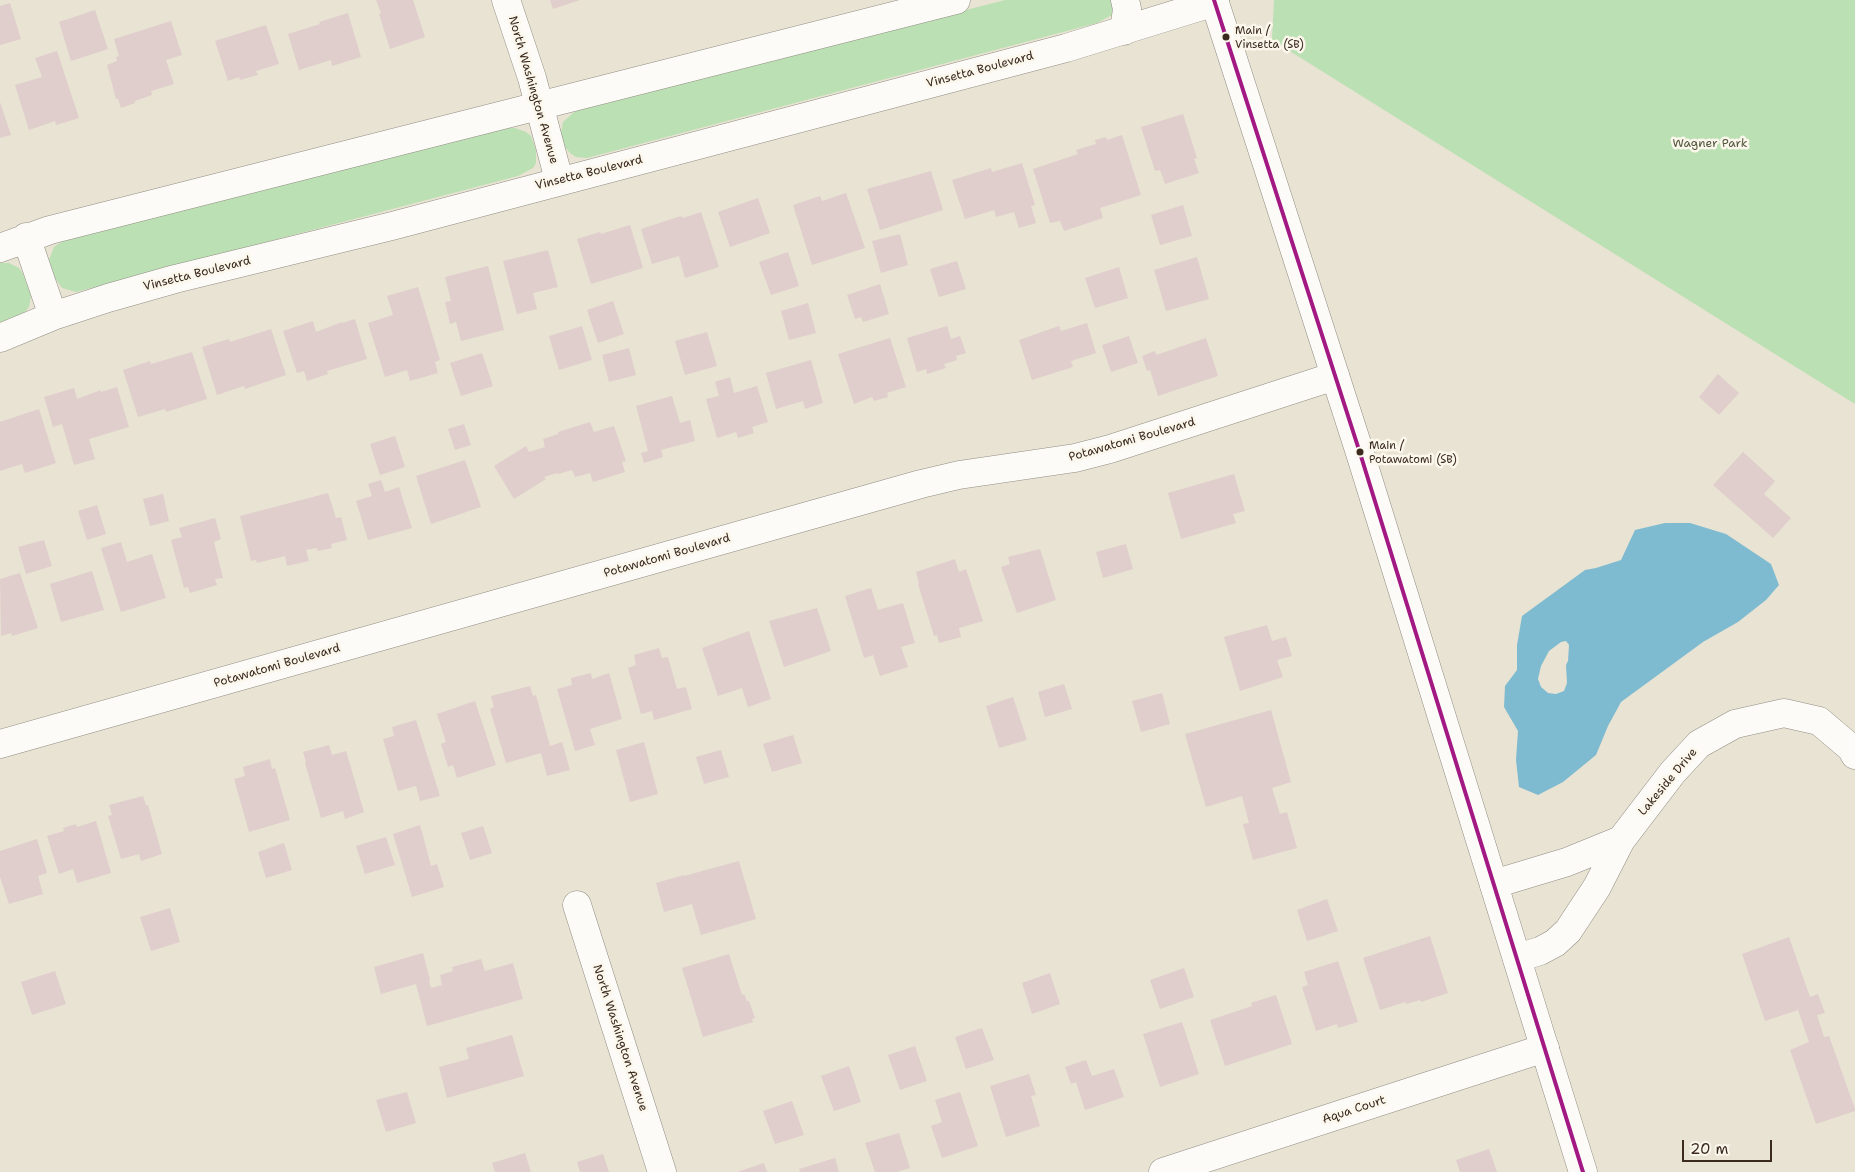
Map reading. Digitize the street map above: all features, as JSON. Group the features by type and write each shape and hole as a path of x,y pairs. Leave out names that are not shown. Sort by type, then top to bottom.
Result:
{"street":[{"name":"North Washington Avenue","path":"506,0 540,106 559,180"},
{"path":"0,248 26,237 956,0"},
{"path":"1124,30 1127,9 1125,0"},
{"path":"1214,1 1335,376 1583,1172"},
{"name":"Vinsetta Boulevard","path":"0,338 54,316 175,279 392,226 559,180 1047,53 1214,1"},
{"path":"26,237 54,316"},
{"name":"Potawatomi Boulevard","path":"0,744 921,484 959,475 1075,458 1110,449 1335,376"},
{"name":"Lakeside Drive","path":"1517,958 1540,951 1555,943 1568,930 1597,887 1621,840 1673,772 1699,744 1735,724 1784,713 1819,721 1851,748 1855,755"},
{"path":"1494,884 1567,862 1621,840"},
{"name":"North Washington Avenue","path":"577,905 662,1172"},
{"name":"Aqua Court","path":"1163,1172 1545,1048"}],"green space":[{"path":"1005,0 1117,0 1116,9 1112,15 1097,23 587,158 576,157 564,146 561,132 563,122 574,112 588,107"},
{"name":"Wagner Park","path":"1274,0 1855,0 1855,404 1272,40"},
{"path":"508,128 515,128 526,132 531,136 536,150 536,163 533,168 518,176 76,292 62,288 55,278 50,264 49,260 54,247 64,240"},
{"path":"0,263 9,263 19,268 31,296 29,307 25,312 0,324"}],"water":[{"path":"1665,523 1690,523 1726,534 1771,564 1779,585 1766,600 1738,622 1703,642 1621,702 1608,726 1596,755 1563,782 1538,795 1519,787 1516,760 1518,731 1504,707 1505,686 1517,670 1517,645 1522,616 1585,570 1621,560 1635,530","holes":["1566,641 1569,645 1566,665 1567,683 1564,691 1556,694 1548,693 1541,687 1538,679 1541,666 1549,651 1561,642"]}],"building":[{"path":"376,0 413,0 425,37 390,49"},
{"path":"550,0 580,0 553,9"},
{"path":"10,3 21,39 0,45 0,6"},
{"path":"95,10 108,49 71,61 59,22"},
{"path":"348,13 361,57 332,66 331,60 299,70 288,34"},
{"path":"171,21 182,55 166,60 174,84 151,91 152,95 121,108 118,99 116,99 107,65 117,61 116,57 119,56 114,39"},
{"path":"266,25 279,64 256,71 258,75 240,80 239,77 228,81 215,41"},
{"path":"57,51 79,118 56,125 55,121 29,130 15,85 42,77 35,58"},
{"path":"0,102 11,135 0,138"},
{"path":"1183,114 1197,158 1194,159 1199,173 1165,184 1160,170 1155,171 1141,127"},
{"path":"1122,135 1141,195 1100,208 1103,218 1064,231 1060,221 1050,223 1033,169 1078,154 1076,150 1096,144 1095,140 1106,137 1107,140"},
{"path":"1022,163 1035,205 1031,206 1036,223 1019,228 1014,212 996,217 994,210 965,219 952,180 991,168 992,172"},
{"path":"931,171 943,210 880,230 867,189"},
{"path":"846,193 865,248 812,265 793,205 820,196 822,201"},
{"path":"758,198 770,233 730,247 718,212"},
{"path":"1183,205 1192,236 1160,245 1151,215"},
{"path":"701,212 719,267 685,278 679,256 652,264 641,229 681,216 683,218"},
{"path":"630,225 643,268 591,284 577,239"},
{"path":"900,234 908,265 881,273 872,241"},
{"path":"548,250 558,287 533,293 537,309 517,314 503,261"},
{"path":"788,252 799,286 771,295 759,262"},
{"path":"1197,257 1209,299 1166,311 1154,270"},
{"path":"957,261 966,289 939,297 930,269"},
{"path":"488,266 504,330 461,341 456,322 450,324 445,302 451,301 445,277"},
{"path":"1119,267 1128,298 1095,308 1085,278"},
{"path":"880,284 889,314 863,322 861,317 855,319 847,295"},
{"path":"418,287 440,360 435,362 438,373 410,381 407,370 385,377 368,323 393,315 387,296"},
{"path":"613,301 624,334 598,343 587,310"},
{"path":"808,303 816,333 789,340 781,311"},
{"path":"355,319 367,359 327,371 328,374 307,381 304,371 297,373 283,331 313,321 316,332"},
{"path":"1087,323 1096,353 1071,361 1073,367 1032,380 1019,340 1059,326 1061,331"},
{"path":"582,326 592,360 559,370 549,336"},
{"path":"947,326 951,339 960,336 966,353 956,356 957,360 944,364 946,368 927,374 926,369 917,372 907,338"},
{"path":"271,329 286,375 245,389 244,386 217,395 202,347 229,339 230,342"},
{"path":"707,332 717,366 685,375 675,341"},
{"path":"1129,336 1138,363 1111,372 1102,345"},
{"path":"890,338 906,387 887,393 888,397 874,401 872,397 854,404 838,354"},
{"path":"1206,338 1218,376 1158,396 1150,370 1147,371 1142,356 1155,351 1156,355"},
{"path":"629,348 636,375 609,382 602,355"},
{"path":"192,352 207,399 166,412 165,409 138,417 123,370 150,361 151,364"},
{"path":"482,353 493,386 461,396 450,363"},
{"path":"811,360 823,403 805,409 803,401 776,409 766,373"},
{"path":"1718,374 1739,393 1719,415 1699,397"},
{"path":"730,377 734,393 757,386 768,422 752,427 754,433 738,438 736,432 717,438 706,399 719,396 715,382"},
{"path":"117,387 129,427 89,439 95,459 74,465 62,424 53,427 44,397 74,388 77,399 101,390 101,392"},
{"path":"672,396 680,423 690,420 695,441 661,450 663,457 644,463 641,453 648,451 636,406"},
{"path":"39,409 56,463 25,473 22,464 0,471 0,422"},
{"path":"590,422 594,432 614,426 626,461 622,462 625,472 593,482 590,473 575,477 572,470 557,473 544,477 546,479 514,499 494,466 526,446 529,452 545,447 543,439"},
{"path":"464,424 471,445 455,450 448,429"},
{"path":"395,436 405,467 380,475 370,444"},
{"path":"1743,452 1775,481 1764,494 1791,518 1773,538 1713,485"},
{"path":"465,460 481,507 431,524 416,476"},
{"path":"1234,474 1245,511 1233,514 1236,523 1181,539 1168,493"},
{"path":"381,480 385,492 399,487 412,528 368,540 356,501 372,496 368,484"},
{"path":"328,493 336,518 341,517 347,540 331,544 332,548 318,551 317,548 306,550 309,561 287,566 285,556 257,563 256,560 251,561 240,516"},
{"path":"163,494 169,521 150,526 143,499"},
{"path":"97,505 106,534 87,540 78,511"},
{"path":"215,518 221,539 214,542 223,578 215,579 217,585 190,593 188,587 184,588 171,540 182,537 179,528"},
{"path":"44,540 52,566 26,574 18,547"},
{"path":"121,542 127,562 152,554 166,598 121,612 101,548"},
{"path":"1126,544 1133,569 1103,578 1096,552"},
{"path":"1040,549 1056,600 1017,613 1001,567 1010,564 1008,557"},
{"path":"955,559 959,572 966,569 983,621 959,628 961,637 939,643 937,635 934,636 916,572"},
{"path":"92,571 104,610 61,622 50,584"},
{"path":"20,573 38,628 12,636 11,633 1,636 0,579"},
{"path":"871,588 878,610 903,603 915,643 901,647 908,667 880,676 873,655 864,658 845,596"},
{"path":"817,608 831,651 784,667 769,621"},
{"path":"1267,625 1272,641 1286,637 1292,656 1277,660 1283,677 1240,691 1224,637"},
{"path":"749,631 771,699 748,707 742,688 718,696 702,648"},
{"path":"659,648 662,658 668,657 677,689 686,687 692,709 654,720 652,711 641,714 628,668 636,665 634,655"},
{"path":"591,673 592,679 609,673 622,719 590,729 595,745 575,751 557,689 572,685 571,678"},
{"path":"1064,684 1072,709 1045,717 1038,692"},
{"path":"530,686 533,696 536,695 550,746 562,742 570,770 547,776 541,753 506,763 490,709 494,707 491,696"},
{"path":"1162,693 1170,724 1141,732 1132,701"},
{"path":"1013,697 1027,740 999,748 986,706"},
{"path":"475,701 496,765 457,778 453,765 448,767 441,744 446,742 437,714"},
{"path":"1271,710 1291,782 1272,788 1280,814 1287,812 1297,848 1253,860 1243,824 1249,823 1242,796 1206,807 1185,734"},
{"path":"416,720 440,796 420,801 416,786 398,791 383,739 394,736 392,727"},
{"path":"793,735 802,763 772,772 763,744"},
{"path":"644,742 658,794 630,802 616,750"},
{"path":"329,745 332,755 346,751 364,812 345,819 343,811 321,818 305,763 303,752"},
{"path":"721,750 729,777 704,784 696,757"},
{"path":"270,759 272,769 275,768 290,820 249,832 234,779 245,776 243,767"},
{"path":"143,796 146,805 148,805 162,854 141,861 139,854 121,859 108,816 112,815 109,805"},
{"path":"96,821 111,873 77,883 73,869 59,874 47,836 64,831 63,828 76,824 77,827"},
{"path":"420,825 431,866 437,864 444,887 412,897 393,834"},
{"path":"483,826 492,853 470,860 461,833"},
{"path":"386,837 395,865 365,874 356,846"},
{"path":"37,839 47,873 38,876 43,894 9,904 0,877 0,851"},
{"path":"284,843 292,870 266,878 258,852"},
{"path":"739,861 756,919 701,935 692,904 664,912 656,883"},
{"path":"1327,899 1338,931 1307,941 1297,910"},
{"path":"170,908 180,942 151,951 140,917"},
{"path":"1430,936 1448,993 1421,1002 1420,1000 1406,1004 1405,1002 1380,1010 1363,958"},
{"path":"1789,937 1810,997 1818,994 1825,1013 1817,1015 1824,1037 1829,1036 1855,1109 1855,1111 1816,1124 1790,1050 1809,1042 1798,1010 1765,1021 1742,954"},
{"path":"423,953 431,988 442,985 440,975 453,971 452,967 481,959 485,971 513,963 523,999 427,1026 416,984 381,994 374,967"},
{"path":"729,954 742,995 744,994 747,1001 749,1001 755,1018 752,1019 753,1022 703,1037 682,968"},
{"path":"1338,961 1358,1022 1338,1028 1337,1024 1316,1031 1302,987 1308,985 1304,972"},
{"path":"1184,968 1194,997 1160,1009 1150,980"},
{"path":"55,971 66,1004 32,1015 21,982"},
{"path":"1050,973 1060,1004 1032,1014 1022,983"},
{"path":"1276,995 1292,1044 1225,1066 1210,1020 1252,1006 1251,1003"},
{"path":"1182,1022 1199,1074 1160,1087 1143,1034"},
{"path":"982,1028 994,1060 966,1069 955,1037"},
{"path":"512,1035 524,1076 447,1098 439,1067 469,1059 466,1048"},
{"path":"915,1046 927,1081 900,1090 888,1055"},
{"path":"1086,1060 1092,1076 1114,1069 1124,1097 1085,1110 1076,1082 1071,1084 1065,1067"},
{"path":"849,1066 861,1102 834,1111 821,1076"},
{"path":"1029,1074 1036,1095 1031,1096 1040,1126 1006,1137 990,1086"},
{"path":"407,1092 416,1123 386,1132 376,1100"},
{"path":"960,1092 978,1146 942,1158 931,1126 942,1122 935,1100"},
{"path":"792,1101 804,1135 775,1144 763,1111"},
{"path":"899,1133 910,1168 897,1172 875,1172 865,1143"},
{"path":"1489,1149 1497,1172 1460,1172 1456,1160"},
{"path":"525,1153 531,1172 495,1172 492,1163"},
{"path":"603,1154 609,1172 580,1172 577,1162"},
{"path":"835,1158 839,1172 800,1172 799,1169"},
{"path":"764,1163 767,1172 737,1172"}],"transit line":[{"path":"1214,0 1360,453 1583,1172"}],"place":[{"name":"Main / Vinsetta (SB)","path":"1226,37"},
{"name":"Main / Potawatomi (SB)","path":"1360,452"}]}
